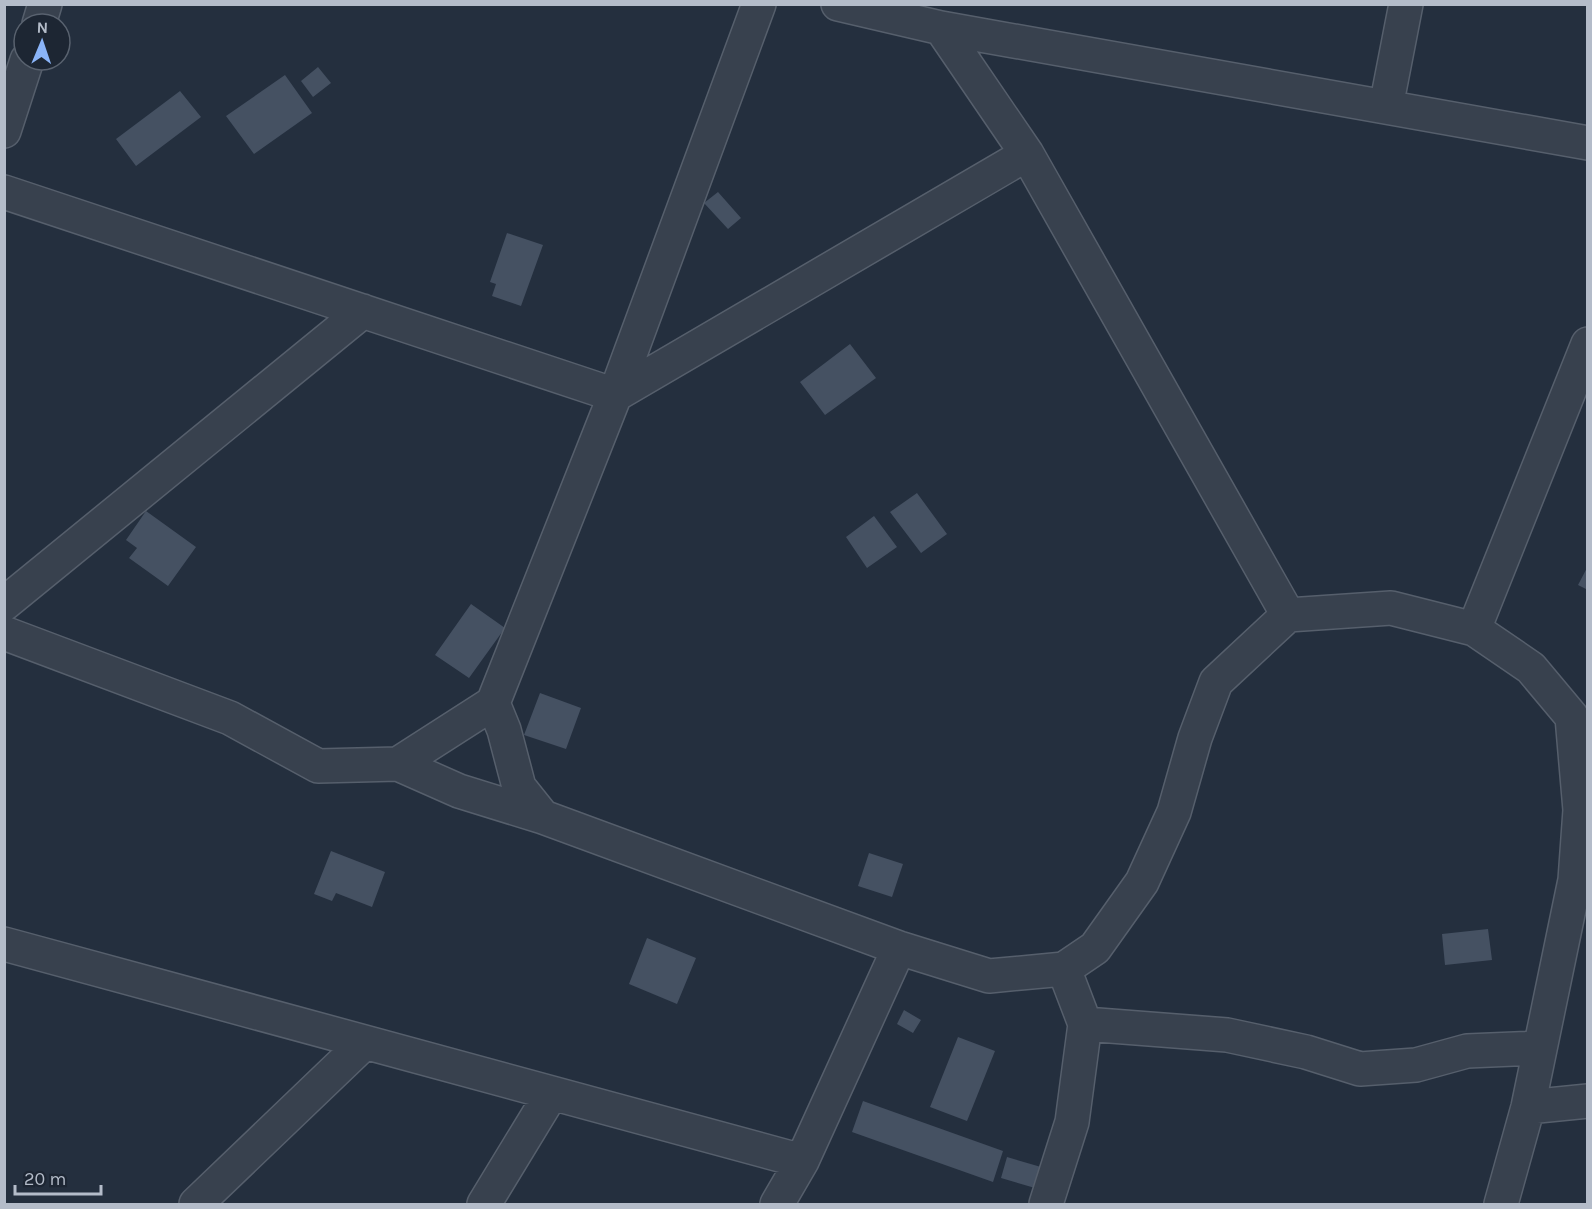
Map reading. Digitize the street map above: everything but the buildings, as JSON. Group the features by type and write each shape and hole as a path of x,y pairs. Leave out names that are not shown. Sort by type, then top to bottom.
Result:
{"street":[{"path":"398,764 493,703 615,395 759,4"},
{"path":"838,4 941,28 1587,143"},
{"path":"1386,107 1406,4"},
{"path":"941,28 1027,154 1287,615"},
{"path":"4,131 23,72"},
{"path":"4,192 615,395 1027,154"},
{"path":"4,604 363,311"},
{"path":"1474,629 1587,344"},
{"path":"4,633 230,718 318,766 398,764 459,791 543,817 899,948 989,976 1064,969 1095,948 1142,882 1174,812 1195,738 1216,682 1287,615 1391,608 1474,629 1531,668 1580,719 1581,879 1539,1048 1528,1107 1501,1204"},
{"path":"493,703 504,730 519,787 543,817"},
{"path":"777,1204 802,1161 899,948"},
{"path":"10,953 802,1161"},
{"path":"1046,1204 1072,1122 1085,1024 1064,969"},
{"path":"1085,1024 1227,1035 1306,1052 1360,1069 1416,1065 1467,1051 1539,1048"},
{"path":"196,1204 363,1044"},
{"path":"484,1204 551,1094"},
{"path":"1528,1107 1587,1101"}]}
